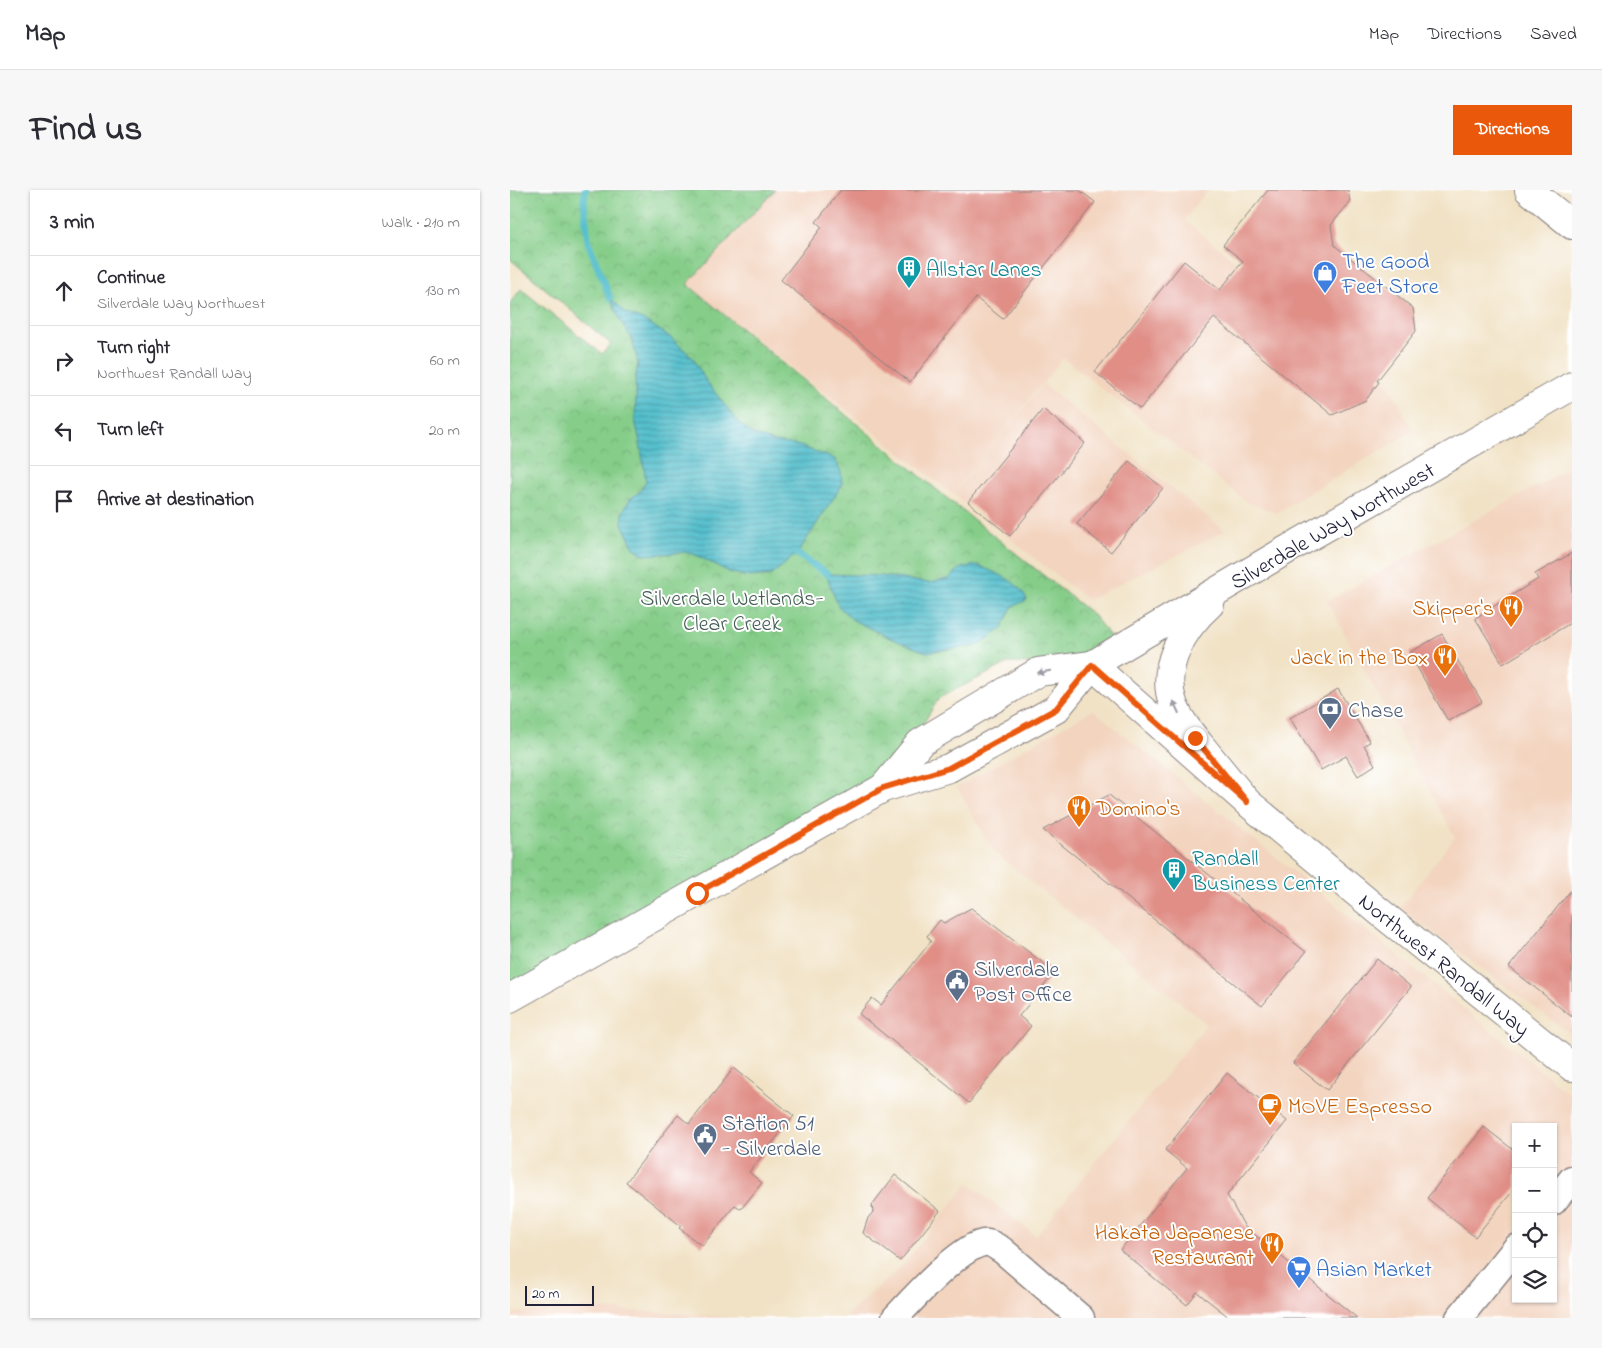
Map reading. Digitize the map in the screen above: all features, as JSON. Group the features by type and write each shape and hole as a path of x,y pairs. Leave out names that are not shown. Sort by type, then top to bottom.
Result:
{"main road":[{"path":"1529,190 1572,225"},
{"name":"Silverdale Way Northwest","path":"510,998 883,788 949,768 1056,709 1092,665 1572,384"},
{"path":"1236,580 1201,612 1190,626 1174,654 1169,686 1173,702 1182,720 1247,802"},
{"name":"Silverdale Way Northwest","path":"883,788 920,743 1038,672 1092,665"},
{"name":"Northwest Randall Way","path":"1092,665 1247,802 1572,1067"}],"street":[{"path":"1557,1197 1572,1179"},
{"path":"895,1318 929,1281 965,1251 977,1244 988,1242 1002,1250 1081,1318"},
{"path":"1459,1318 1512,1253"}],"shaded area":[{"path":"775,190 1208,190 1184,220 1389,385 1413,431 1276,513 1247,502 1063,358 952,494 687,284"},
{"path":"1043,384 1225,531 1088,600 953,494"},
{"path":"1572,467 1572,1035 1400,908 1455,837 1327,601"},
{"path":"1093,710 1572,1096 1572,1318 844,1318 903,1265 968,1183 1036,1236 1207,1024 993,851 957,787"},
{"path":"582,1308 736,1318 510,1318 510,1313"}],"green space":[{"name":"Silverdale Wetlands- Clear Creek","path":"510,190 775,190 687,284 959,508 1092,614 1120,648 1092,665 1008,663 939,698 883,788 510,998 510,303 521,289 602,354 611,344 510,259"}],"water":[{"path":"610,298 626,313 647,322 670,337 693,358 706,381 738,422 752,434 771,441 800,446 835,459 841,472 842,485 797,554 771,575 749,577 729,572 690,552 645,555 634,548 622,524 623,511 630,499 639,492 646,481 635,420 635,381 638,363 632,339 621,322"},
{"path":"977,565 999,574 1012,582 1027,600 1012,607 1002,629 977,646 926,652 892,639 853,620 838,606 827,574 881,576 930,583 948,579 961,568"}],"building":[{"name":"Allstar Lanes","path":"841,190 1079,190 1095,202 1003,319 976,298 910,382 781,280 822,227 816,222"},
{"path":"1268,190 1348,190 1350,202 1331,225 1334,245 1413,308 1416,331 1377,381 1379,382 1366,400 1332,415 1214,318 1140,409 1095,372 1184,261 1220,290 1243,261 1223,245"},
{"path":"1043,409 1085,443 1010,536 968,502"},
{"path":"1129,461 1163,488 1111,552 1077,524"},
{"path":"1572,553 1572,622 1503,664 1475,618 1538,579 1535,574"},
{"name":"Jack in the Box","path":"1442,634 1482,702 1448,721 1409,653"},
{"name":"Chase","path":"1338,689 1370,742 1364,745 1375,765 1358,776 1346,756 1321,770 1290,718"},
{"name":"Randall Business Center","path":"1109,795 1306,952 1262,1006 1043,830"},
{"path":"1572,889 1572,1017 1509,967"},
{"name":"Silverdale Post Office","path":"971,908 1055,972 1019,1016 1031,1026 969,1103 859,1014 872,998 881,1005 931,941 927,936 940,920 944,923"},
{"path":"1377,959 1411,987 1327,1090 1293,1063"},
{"name":"Station 51 - Silverdale","path":"734,1068 794,1116 749,1172 762,1183 741,1209 735,1205 702,1246 679,1228 681,1226 626,1182 678,1115 689,1124"},
{"path":"1227,1073 1287,1121 1227,1195 1245,1227 1357,1318 1230,1318 1197,1292 1187,1305 1120,1250 1187,1168 1165,1150"},
{"path":"1484,1127 1512,1149 1512,1192 1475,1237 1427,1198"},
{"path":"895,1175 940,1211 900,1261 863,1233 868,1218 873,1212 872,1205"}],"waterway":[{"path":"585,190 584,202 588,242 610,298"},
{"path":"797,554 827,574"}],"place":[{"name":"Allstar Lanes","path":"909,289"},
{"name":"The Good Feet Store","path":"1325,294"},
{"name":"Skipper's","path":"1511,628"},
{"name":"Jack in the Box","path":"1445,677"},
{"name":"Chase","path":"1330,730"},
{"name":"Domino's","path":"1079,828"},
{"name":"Randall Business Center","path":"1174,891"},
{"name":"Silverdale Post Office","path":"957,1002"},
{"name":"MOVE Espresso","path":"1270,1126"},
{"name":"Station 51 - Silverdale","path":"705,1156"},
{"name":"Hakata Japanese Restaurant","path":"1272,1265"},
{"name":"Asian Market","path":"1299,1289"}],"route":[{"path":"697,893 883,788 949,768 1056,709 1092,665 1247,802 1195,738"}]}
